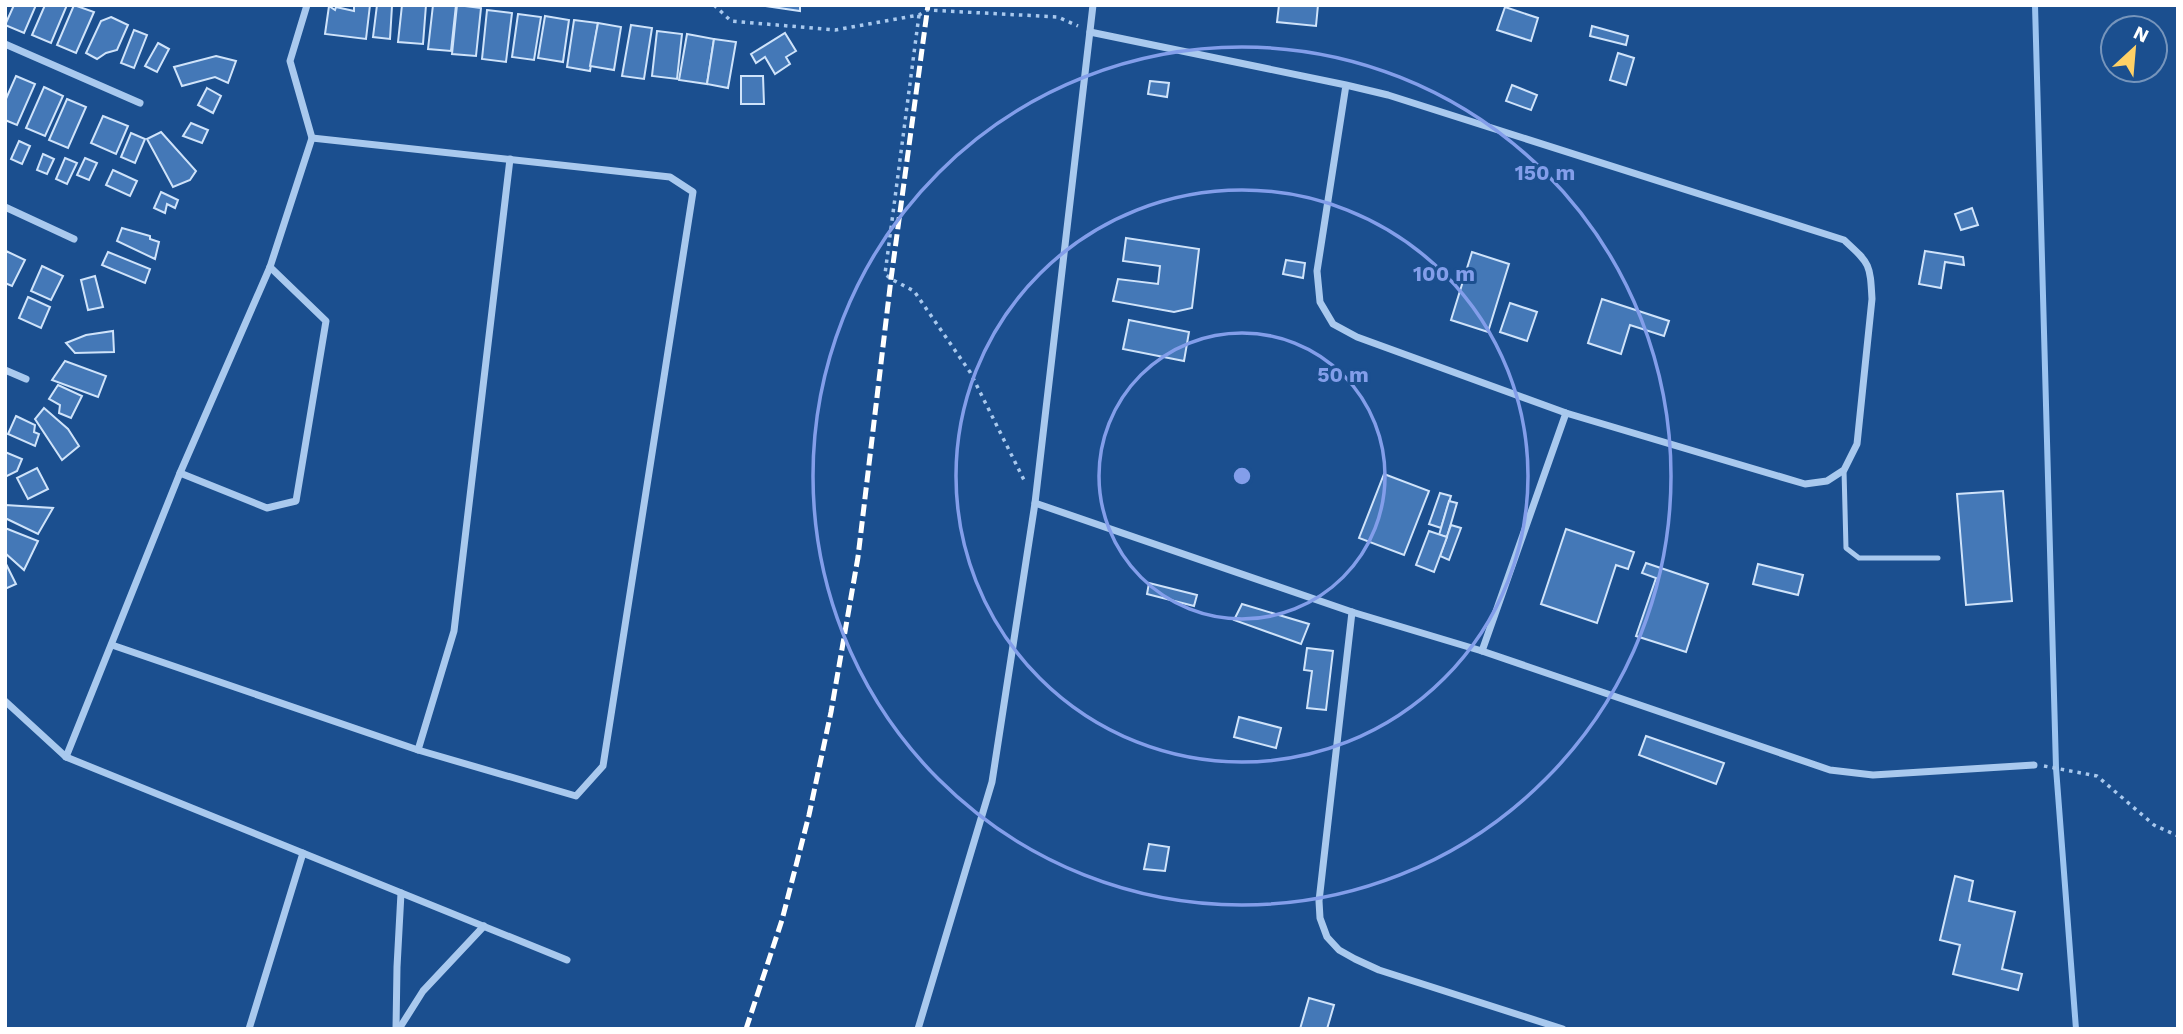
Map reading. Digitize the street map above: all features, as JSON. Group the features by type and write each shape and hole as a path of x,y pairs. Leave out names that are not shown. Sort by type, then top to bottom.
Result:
{"street":[{"path":"66,757 180,473 270,267 312,138 290,61 307,5"},
{"path":"918,1029 992,782 1035,503 1093,5"},
{"path":"1090,32 1346,85 1388,95 1844,240 1867,261 1872,299 1857,444 1844,470 1827,481 1805,484 1566,413 1357,337 1333,324 1320,302 1317,271 1346,85"},
{"path":"5,44 140,103"},
{"path":"112,645 418,750 576,796 603,766 693,192 670,177 312,138"},
{"path":"418,750 454,631 510,159"},
{"path":"5,207 74,239"},
{"path":"180,473 267,508 296,500 326,321 270,267"},
{"path":"5,370 26,379"},
{"path":"1482,651 1566,413"},
{"path":"1035,503 1352,612 1482,651 1830,770 1873,775 2034,765"},
{"path":"1352,612 1319,901 1320,918 1327,937 1339,950 1379,970 1563,1029"},
{"path":"5,701 66,757 567,960"},
{"path":"249,1029 303,853"},
{"path":"398,1029 397,967 401,893"},
{"path":"398,1029 423,991 484,926"}],"lane":[{"path":"1844,470 1846,548 1859,558 1938,558"}],"path":[{"path":"714,5 731,21 835,30 919,15 928,10 1058,16 1090,32"},
{"path":"919,15 886,274 914,291 970,372 1035,503"},
{"path":"2034,765 2097,776 2154,825 2178,836"}],"building":[{"path":"14,5 36,5 24,33 5,25"},
{"path":"45,5 67,5 51,43 32,35"},
{"path":"74,5 94,12 76,53 57,45"},
{"path":"354,5 370,5 366,39 325,34 329,6 335,10 336,7 354,11"},
{"path":"377,5 392,6 390,39 373,37"},
{"path":"402,5 426,5 423,44 398,42"},
{"path":"433,5 456,5 451,51 428,49"},
{"path":"457,5 481,8 476,56 452,54"},
{"path":"758,5 800,5 800,11"},
{"path":"1279,5 1318,5 1316,26 1277,22"},
{"path":"1505,7 1538,18 1531,41 1497,30"},
{"path":"487,10 512,13 506,62 482,59"},
{"path":"518,14 541,17 534,60 512,57"},
{"path":"545,16 569,20 563,62 538,58"},
{"path":"111,17 128,25 117,50 97,59 86,53 101,21"},
{"path":"574,20 598,23 590,71 567,67"},
{"path":"598,23 621,27 614,70 590,66"},
{"path":"631,25 652,28 644,79 622,76"},
{"path":"1592,26 1628,36 1626,45 1590,36"},
{"path":"134,30 147,35 134,68 121,63"},
{"path":"657,31 682,34 677,79 652,76"},
{"path":"785,33 796,51 786,57 790,64 775,74 765,57 756,63 751,54"},
{"path":"687,34 714,39 707,84 679,80"},
{"path":"714,39 736,42 728,88 707,84"},
{"path":"158,43 169,49 157,72 145,66"},
{"path":"1618,53 1634,58 1626,85 1610,80"},
{"path":"216,56 236,61 228,83 215,77 182,86 174,67"},
{"path":"16,76 35,84 17,125 5,120 5,101"},
{"path":"741,76 763,76 764,104 741,104"},
{"path":"1150,81 1169,83 1167,97 1148,94"},
{"path":"1512,85 1537,95 1531,110 1506,101"},
{"path":"44,87 63,96 45,136 26,128"},
{"path":"207,88 221,96 213,113 198,105"},
{"path":"67,99 86,107 68,148 49,140"},
{"path":"103,116 128,126 116,154 91,143"},
{"path":"191,123 208,130 202,143 183,136"},
{"path":"161,132 196,171 190,180 173,187 147,139"},
{"path":"131,133 145,139 135,163 121,157"},
{"path":"19,141 30,146 22,164 11,159"},
{"path":"43,154 54,159 47,174 37,170"},
{"path":"65,158 77,163 67,184 56,179"},
{"path":"85,158 97,163 89,180 77,175"},
{"path":"113,170 137,181 130,196 106,185"},
{"path":"161,192 178,200 175,208 167,204 165,213 154,208"},
{"path":"1972,208 1978,225 1961,230 1955,214"},
{"path":"122,228 150,236 150,239 159,242 155,259 117,241"},
{"path":"1126,238 1199,249 1192,308 1174,312 1113,301 1118,279 1158,284 1160,266 1123,261"},
{"path":"6,251 25,260 12,286 5,283"},
{"path":"1925,251 1963,257 1964,265 1945,262 1941,288 1919,284"},
{"path":"108,252 150,269 145,283 102,265"},
{"path":"1472,252 1509,264 1488,332 1451,320"},
{"path":"1286,260 1305,263 1303,278 1283,274"},
{"path":"42,266 63,276 51,300 31,291"},
{"path":"95,276 103,307 88,310 81,280"},
{"path":"28,297 50,307 41,328 19,318"},
{"path":"1602,299 1669,321 1664,336 1630,325 1621,354 1588,343"},
{"path":"1510,303 1537,312 1527,341 1500,332"},
{"path":"1129,320 1189,332 1184,361 1123,349"},
{"path":"113,331 114,352 75,353 66,343 86,335"},
{"path":"65,361 106,376 98,397 52,380"},
{"path":"58,385 82,396 71,418 59,413 60,405 49,399"},
{"path":"44,408 68,429 79,446 62,460 35,419"},
{"path":"16,416 35,425 34,432 39,434 35,446 8,434"},
{"path":"5,452 22,459 17,471 5,477"},
{"path":"37,468 48,489 28,499 17,478"},
{"path":"1384,474 1429,491 1404,555 1359,538"},
{"path":"2003,491 2012,601 1966,605 1957,494"},
{"path":"1440,493 1451,496 1441,528 1429,524"},
{"path":"1449,501 1457,503 1447,537 1439,535"},
{"path":"5,505 53,508 38,534 5,518"},
{"path":"1451,525 1461,528 1449,560 1440,556"},
{"path":"5,528 38,541 24,570 5,553"},
{"path":"1566,529 1634,552 1628,569 1616,565 1597,623 1541,604"},
{"path":"1429,531 1447,537 1434,572 1416,565"},
{"path":"5,562 16,584 5,589"},
{"path":"1646,563 1708,584 1686,652 1636,636 1656,578 1642,573"},
{"path":"1758,564 1803,575 1798,595 1753,584"},
{"path":"1149,583 1197,595 1194,606 1147,594"},
{"path":"1242,604 1309,624 1301,644 1234,620"},
{"path":"1307,648 1333,651 1326,710 1307,708 1312,671 1304,670"},
{"path":"1239,717 1281,728 1276,748 1234,737"},
{"path":"1646,736 1724,763 1716,784 1639,755"},
{"path":"1149,844 1169,847 1165,871 1144,869"},
{"path":"1955,876 1973,881 1969,901 2015,912 2002,969 2022,974 2018,990 1953,974 1960,945 1940,940"},
{"path":"1309,998 1334,1005 1327,1029 1300,1029"}],"waterway":[{"path":"2035,5 2056,768 2076,1029"}],"railway":[{"path":"746,1029 782,920 809,815 831,712 858,557 891,279 928,5"}]}
